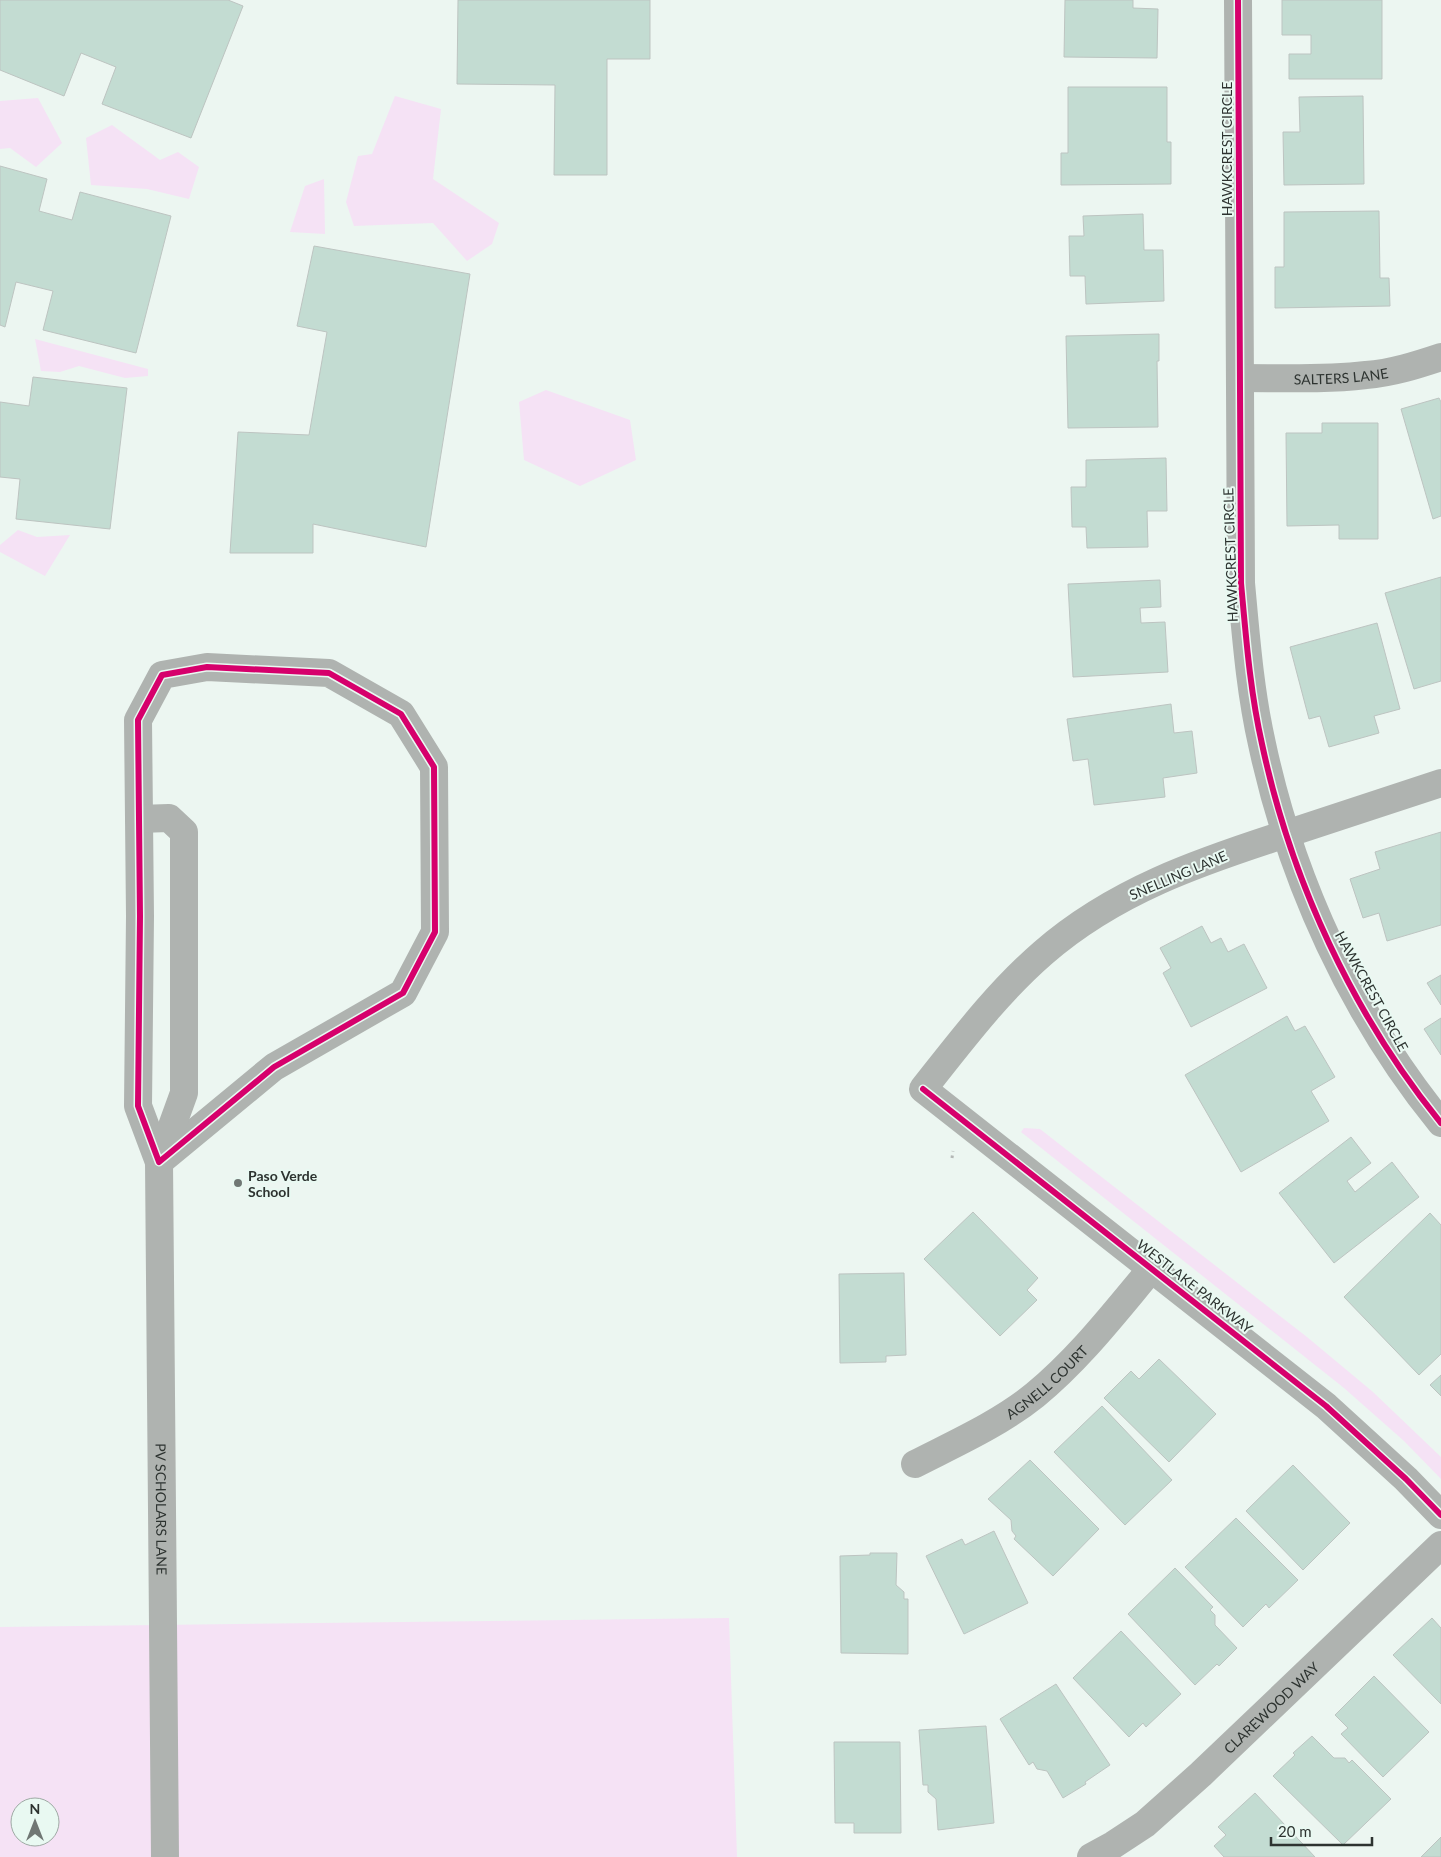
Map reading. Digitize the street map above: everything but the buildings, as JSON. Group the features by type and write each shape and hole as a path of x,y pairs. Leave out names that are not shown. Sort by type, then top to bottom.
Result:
{"street":[{"name":"HAWKCREST CIRCLE","path":"1238,0 1241,583 1248,664 1262,744 1286,834 1298,869 1337,959 1376,1031 1421,1098 1441,1123"},
{"name":"SALTERS LANE","path":"1240,378 1329,378 1368,375 1406,368 1441,357"},
{"path":"207,667 330,673 402,714 434,768 435,932 403,993 274,1067 159,1162 138,1106 138,720 162,675 207,667"},
{"name":"SNELLING LANE","path":"923,1089 992,1002 1044,952 1087,920 1141,888 1206,860 1441,783"},
{"path":"139,819 169,818 184,832 184,1093 159,1162"},
{"name":"WESTLAKE PARKWAY","path":"923,1089 1326,1406 1406,1479 1441,1515"},
{"name":"PV SCHOLARS LANE","path":"159,1162 165,1857"},
{"name":"AGNELL COURT","path":"915,1464 990,1425 1034,1395 1080,1354 1152,1268"},
{"name":"CLAREWOOD WAY","path":"1090,1857 1113,1845 1145,1824 1201,1774 1441,1545"}],"shaded area":[{"path":"395,96 441,109 433,179 499,223 492,244 467,261 433,223 354,226 346,202 358,156 372,154"},
{"path":"38,98 62,143 36,167 10,148 0,149 0,101"},
{"path":"112,125 160,160 178,152 199,167 189,199 147,189 91,185 86,138"},
{"path":"324,179 325,234 290,232 305,186"},
{"path":"35,339 148,369 148,376 125,378 79,366 60,372 41,371"},
{"path":"546,390 630,420 636,460 580,486 524,460 519,402"},
{"path":"18,530 37,537 70,535 45,576 0,552 0,545"},
{"path":"1024,1128 1040,1129 1307,1337 1373,1392 1441,1457 1441,1479 1404,1441 1344,1388 1021,1132"},
{"path":"729,1618 737,1857 0,1857 0,1627"}],"cycle path":[{"path":"1238,0 1241,583 1254,704 1274,795 1308,895 1329,944 1353,991 1380,1037 1409,1081 1441,1123"},
{"path":"207,667 329,673 401,714 434,767 435,932 403,993 274,1067 159,1162 138,1106 140,916 138,720 162,675 207,667"},
{"path":"923,1089 1326,1406 1406,1479 1441,1515"}],"place":[{"name":"Paso Verde School","path":"238,1183"}]}
